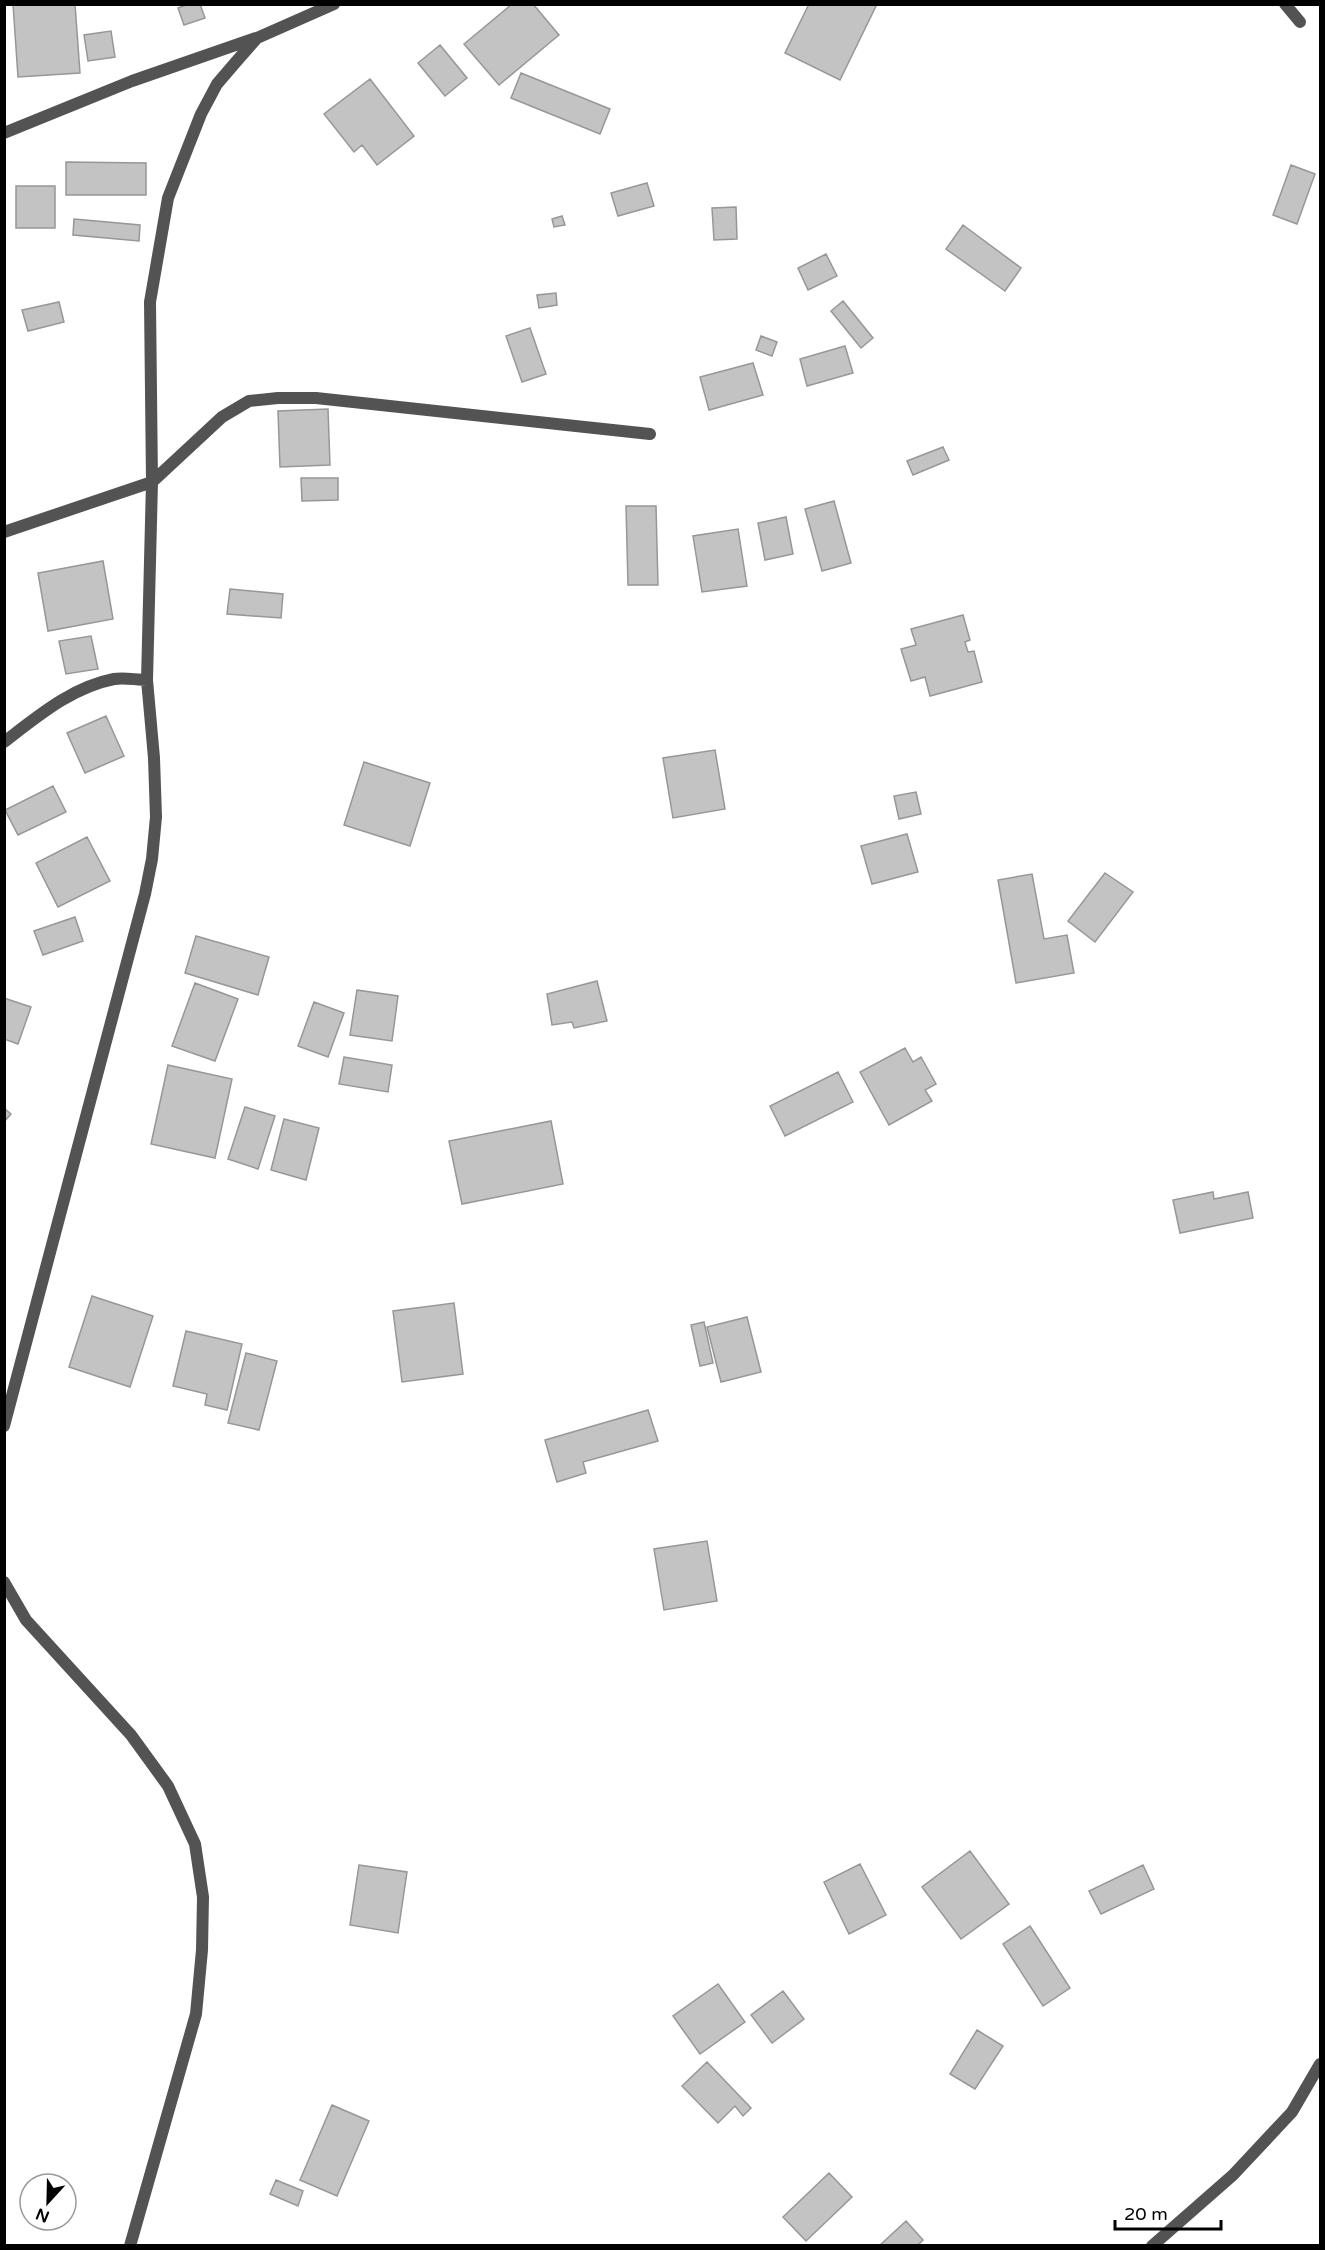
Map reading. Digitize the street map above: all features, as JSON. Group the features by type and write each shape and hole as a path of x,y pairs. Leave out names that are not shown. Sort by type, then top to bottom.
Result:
{"street":[{"path":"4,133 132,81 257,38 334,4"},
{"path":"1285,4 1300,22"},
{"path":"4,1426 152,859 156,817 154,758 147,680 152,482 150,302 168,198 201,114 217,84 257,38"},
{"path":"4,532 152,482 222,417 249,401 316,398 650,434"},
{"path":"4,742 47,709 82,688 116,678 147,680"},
{"path":"4,1582 26,1620 131,1735 168,1786 195,1844 203,1897 202,1950 196,2014 130,2246"},
{"path":"1152,2246 1240,2167 1292,2112 1320,2064"}],"building":[{"path":"13,4 75,4 80,73 18,77"},
{"path":"189,4 200,4 205,18 184,25 178,8"},
{"path":"512,4 533,4 559,35 499,85 464,44"},
{"path":"809,4 877,4 840,80 785,53"},
{"path":"111,31 115,57 88,61 84,35"},
{"path":"440,45 467,78 445,96 418,63"},
{"path":"521,73 610,109 600,134 511,98"},
{"path":"370,79 414,136 377,165 362,145 354,152 324,114"},
{"path":"66,162 146,163 146,195 66,195"},
{"path":"1291,165 1315,174 1297,224 1273,215"},
{"path":"647,183 654,206 618,216 611,193"},
{"path":"16,186 55,186 55,228 16,228"},
{"path":"736,207 737,239 714,240 712,208"},
{"path":"562,216 565,225 554,227 552,219"},
{"path":"74,219 140,225 139,241 73,235"},
{"path":"963,225 1021,268 1005,291 946,249"},
{"path":"826,254 837,276 808,290 798,268"},
{"path":"556,293 557,305 539,308 537,295"},
{"path":"843,301 873,338 861,348 831,311"},
{"path":"59,302 64,322 28,331 22,310"},
{"path":"530,328 546,374 522,382 506,336"},
{"path":"761,336 777,342 772,356 756,350"},
{"path":"845,346 853,373 807,386 800,359"},
{"path":"753,363 763,395 709,410 700,377"},
{"path":"328,409 330,465 280,467 278,411"},
{"path":"943,447 949,460 913,475 907,461"},
{"path":"301,478 338,478 338,500 302,501"},
{"path":"834,501 851,563 822,571 805,509"},
{"path":"626,506 656,506 658,585 628,585"},
{"path":"786,517 793,554 765,560 758,523"},
{"path":"738,529 747,586 702,592 693,536"},
{"path":"103,561 113,619 48,631 38,573"},
{"path":"230,589 283,594 281,618 227,614"},
{"path":"963,615 970,640 965,642 968,652 974,651 982,682 930,696 925,677 911,681 901,649 916,645 911,629"},
{"path":"91,636 98,669 66,674 59,641"},
{"path":"106,716 124,756 85,773 67,733"},
{"path":"715,750 725,809 673,818 663,758"},
{"path":"364,762 430,783 410,846 344,825"},
{"path":"53,786 66,812 18,835 5,810"},
{"path":"916,792 921,814 899,819 894,796"},
{"path":"907,834 918,872 872,884 861,846"},
{"path":"87,837 110,881 58,907 36,863"},
{"path":"1105,873 1133,892 1095,942 1068,921"},
{"path":"1032,874 1044,939 1067,935 1074,973 1016,983 998,880"},
{"path":"75,917 83,941 43,955 34,931"},
{"path":"196,936 269,957 258,995 185,973"},
{"path":"597,981 607,1021 574,1028 572,1022 552,1025 547,994"},
{"path":"195,983 238,999 215,1061 172,1046"},
{"path":"357,990 398,996 392,1041 350,1035"},
{"path":"4,998 31,1007 18,1044 4,1039"},
{"path":"314,1002 344,1013 328,1057 298,1046"},
{"path":"905,1048 913,1062 921,1057 936,1084 925,1090 932,1101 889,1125 860,1072"},
{"path":"344,1057 392,1065 388,1092 339,1084"},
{"path":"168,1065 232,1079 215,1158 151,1144"},
{"path":"838,1072 853,1102 785,1136 770,1106"},
{"path":"245,1107 275,1116 258,1169 228,1159"},
{"path":"4,1108 11,1114 4,1122"},
{"path":"284,1119 319,1128 306,1180 271,1170"},
{"path":"551,1121 563,1184 462,1204 449,1141"},
{"path":"1213,1192 1214,1199 1248,1192 1253,1218 1180,1233 1173,1200"},
{"path":"92,1296 153,1316 130,1387 69,1367"},
{"path":"454,1303 463,1374 402,1382 393,1311"},
{"path":"747,1317 761,1372 721,1382 707,1327"},
{"path":"704,1322 713,1363 700,1366 691,1325"},
{"path":"186,1331 242,1344 227,1410 205,1405 207,1394 173,1386"},
{"path":"246,1353 277,1361 259,1430 228,1423"},
{"path":"648,1410 658,1441 583,1462 586,1473 557,1482 545,1440"},
{"path":"707,1541 717,1601 664,1610 654,1549"},
{"path":"970,1851 1009,1904 961,1939 922,1887"},
{"path":"860,1864 886,1915 849,1934 824,1882"},
{"path":"359,1865 407,1872 398,1933 350,1925"},
{"path":"1143,1865 1154,1889 1101,1914 1089,1891"},
{"path":"1030,1926 1070,1988 1043,2006 1003,1944"},
{"path":"718,1984 745,2022 700,2054 673,2016"},
{"path":"783,1991 804,2019 772,2043 751,2015"},
{"path":"977,2030 1003,2046 975,2089 950,2074"},
{"path":"707,2062 751,2108 743,2116 735,2106 718,2123 682,2086"},
{"path":"332,2105 369,2121 337,2196 300,2180"},
{"path":"829,2173 852,2197 806,2241 783,2217"},
{"path":"276,2180 303,2191 298,2206 270,2194"},
{"path":"906,2221 923,2240 917,2246 879,2246"}]}
